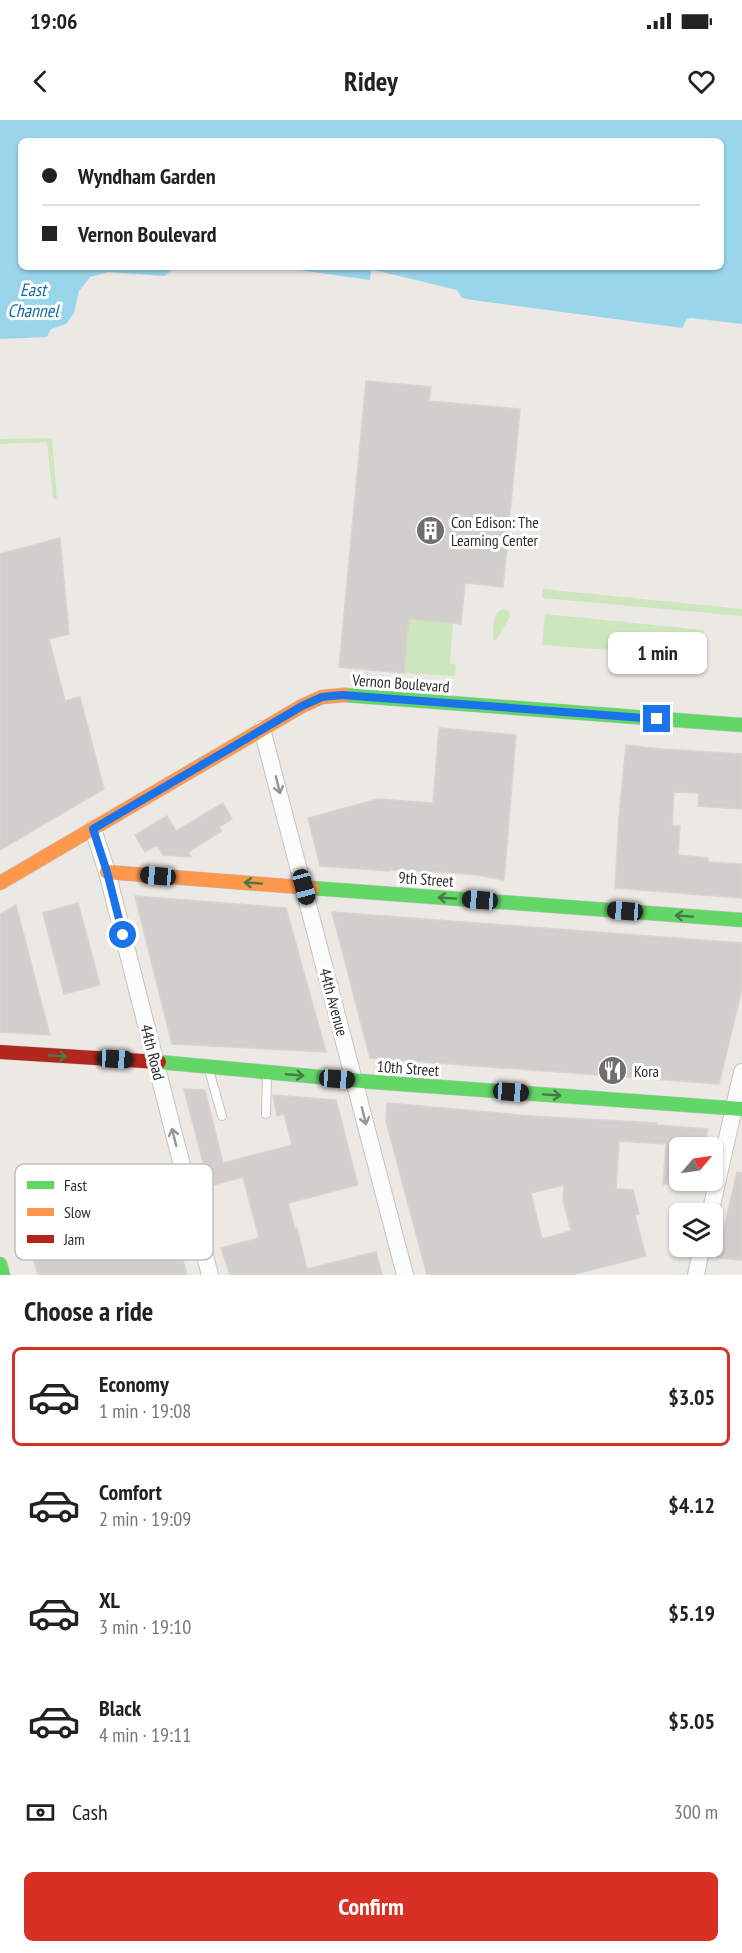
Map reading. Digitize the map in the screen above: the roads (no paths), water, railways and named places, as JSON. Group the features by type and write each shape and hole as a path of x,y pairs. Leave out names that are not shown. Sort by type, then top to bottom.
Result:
{"street":[{"name":"Vernon Boulevard","path":"0,884 262,729 315,700 335,695 742,725"},
{"name":"44th Avenue","path":"262,729 405,1275"},
{"name":"44th Road","path":"93,829 107,872 181,1164"},
{"name":"9th Street","path":"107,872 742,920"},
{"name":"10th Street","path":"0,1052 738,1108"},
{"path":"713,1203 738,1108 742,1072"},
{"path":"696,1275 700,1257"},
{"name":"44th Road","path":"206,1260 210,1275"},
{"path":"0,1264 3,1275"}],"lane":[{"path":"208,1067 222,1116"},
{"path":"266,1114 267,1072"}],"water":[{"name":"East Channel","path":"0,120 742,120 742,324 691,318 687,319 682,328 472,300 462,298 457,290 374,270 724,270 724,138 18,138 18,270 172,270 164,276 108,272 90,277 79,291 74,313 66,324 51,329 47,337 0,339"},
{"name":"East Channel","path":"298,270 374,270 371,271 370,280"}],"place":[{"name":"Con Edison: The Learning Center","path":"430,531"},
{"name":"Kora","path":"613,1071"}]}
